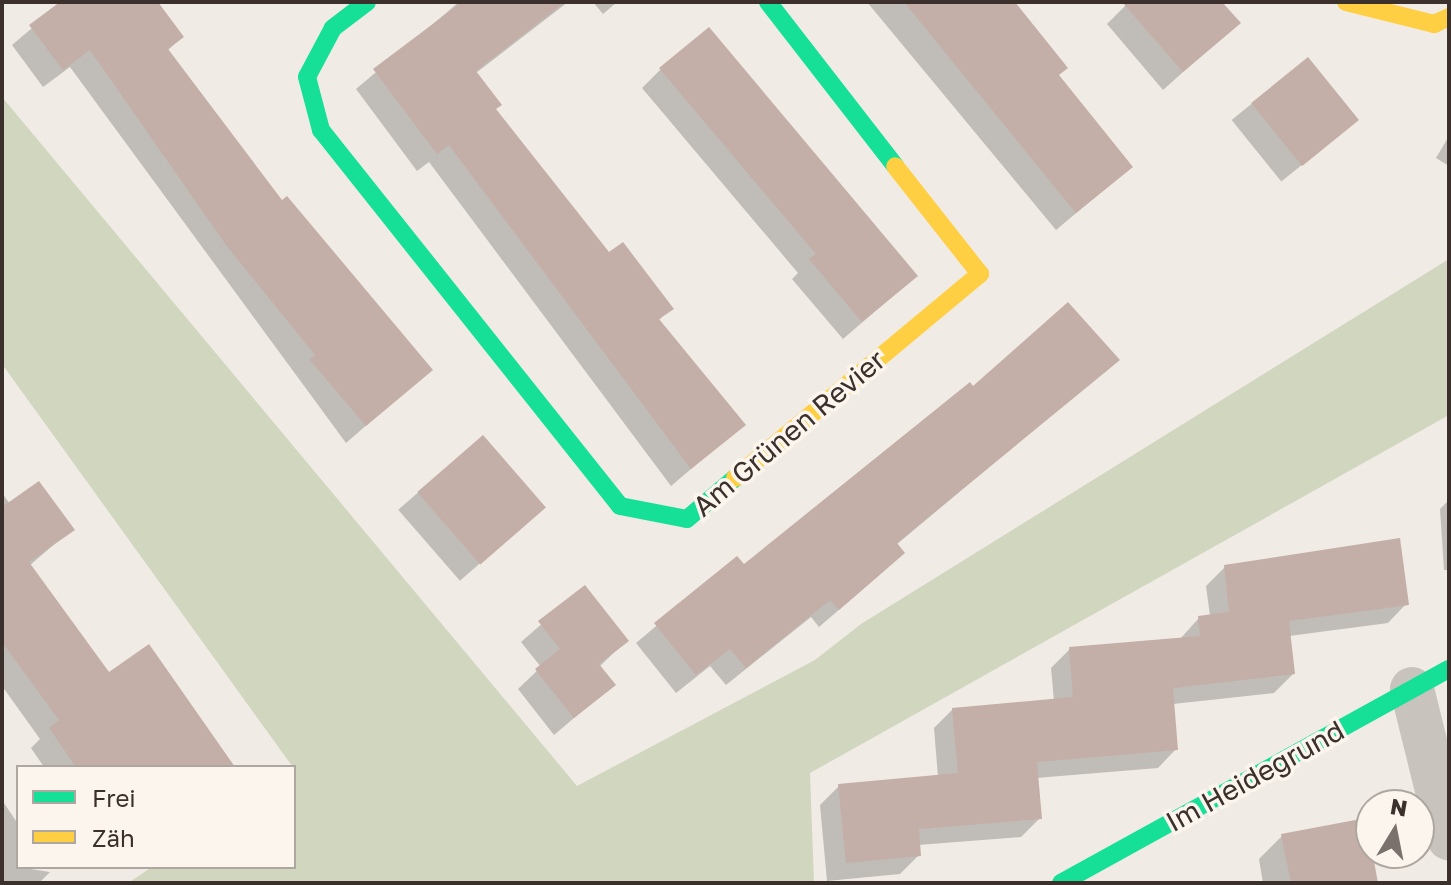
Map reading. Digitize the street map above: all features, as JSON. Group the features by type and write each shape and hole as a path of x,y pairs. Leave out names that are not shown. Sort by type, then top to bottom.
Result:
{"street":[{"name":"Am Grünen Revier","path":"367,2 333,28 307,77 321,130 620,506 687,519 980,274 768,2"},
{"path":"1346,2 1434,24 1449,17"},
{"path":"1431,679 1449,839"},
{"name":"Im Heidegrund","path":"1061,883 1431,679"}],"green space":[{"path":"2,97 577,786 815,660 861,624 1449,259 1449,415 810,773 814,883 128,883 149,869 296,869 296,765 291,765 2,364"}],"building":[{"path":"60,2 158,2 184,37 168,49 282,200 287,196 433,370 366,426 310,360 315,355 226,245 90,50 63,70 29,25"},
{"path":"462,2 565,2 476,71 502,105 496,109 609,252 623,242 674,309 659,319 746,425 691,469 449,145 437,154 373,69"},
{"path":"904,2 1015,2 1068,68 1059,75 1133,167 1076,213"},
{"path":"1122,2 1222,2 1241,23 1183,72"},
{"path":"709,27 918,276 862,322 809,259 816,254 659,68"},
{"path":"1308,57 1359,120 1302,166 1251,103"},
{"path":"1068,302 1120,360 897,543 905,553 839,610 830,600 746,668 730,649 696,675 654,623 737,556 744,564 970,382 973,386"},
{"path":"483,435 546,507 480,565 417,492"},
{"path":"39,481 75,530 29,562 109,672 149,644 234,765 75,765 49,728 59,720 2,642 2,507"},
{"path":"1400,538 1409,605 1289,621 1295,674 1173,688 1178,750 1037,762 1042,819 919,829 921,856 846,863 838,784 958,773 952,708 1073,697 1069,647 1200,636 1198,616 1229,612 1224,565"},
{"path":"585,585 629,641 599,664 616,685 574,718 535,669 560,649 538,621"},
{"path":"1355,820 1355,869 1375,869 1378,883 1291,883 1281,834"}],"traffic: fast":[{"path":"367,2 333,28 307,77 321,130 620,506 687,519 735,478"},
{"path":"768,2 895,166"},
{"path":"1061,883 1449,669"}],"traffic: slow":[{"path":"1346,2 1434,24 1449,17"},
{"path":"735,478 980,274 895,166"}]}
